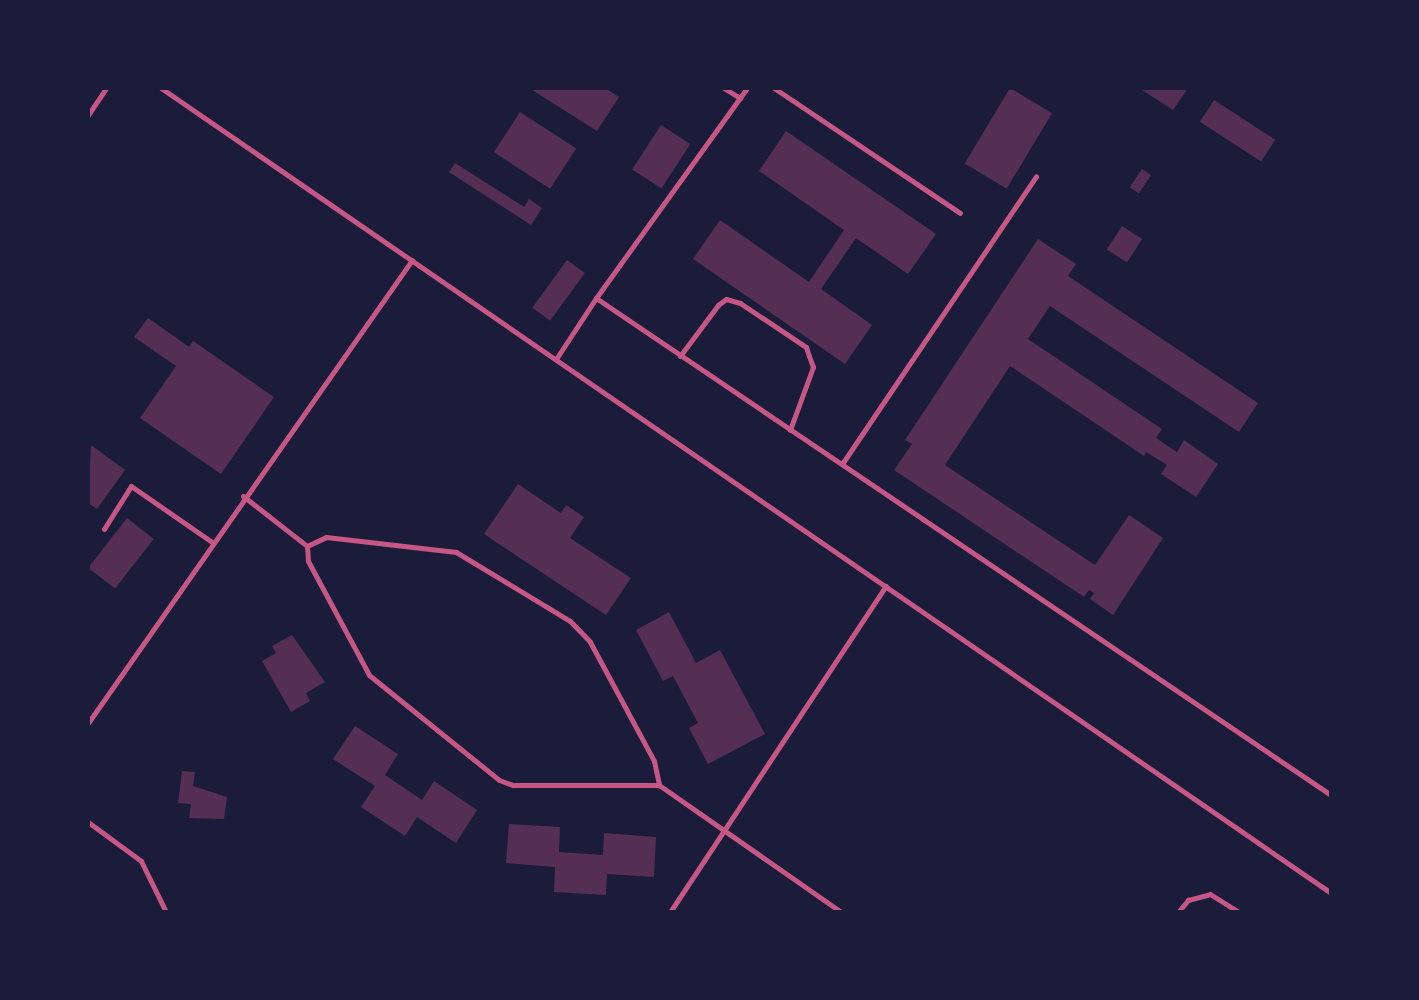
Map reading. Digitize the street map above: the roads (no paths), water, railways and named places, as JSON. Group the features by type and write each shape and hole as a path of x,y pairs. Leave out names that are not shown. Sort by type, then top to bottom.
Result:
{"lane":[{"path":"88,115 106,88"},
{"path":"161,88 1331,893"},
{"path":"724,88 740,98"},
{"path":"556,359 596,298 747,88"},
{"path":"774,88 960,213"},
{"path":"842,464 1036,176"},
{"path":"88,723 243,496 412,260"},
{"path":"596,298 1331,795"},
{"path":"680,356 718,305 726,299 740,303 806,347 813,367 790,430"},
{"path":"104,529 131,486 212,542"},
{"path":"243,496 307,546 308,561 369,675 499,780 513,785 659,785 841,912"},
{"path":"307,546 326,537 456,552 570,621 590,642 654,761 659,785"},
{"path":"670,912 886,586"},
{"path":"88,822 141,861 166,912"},
{"path":"1178,912 1199,894 1210,894 1239,912"}]}
